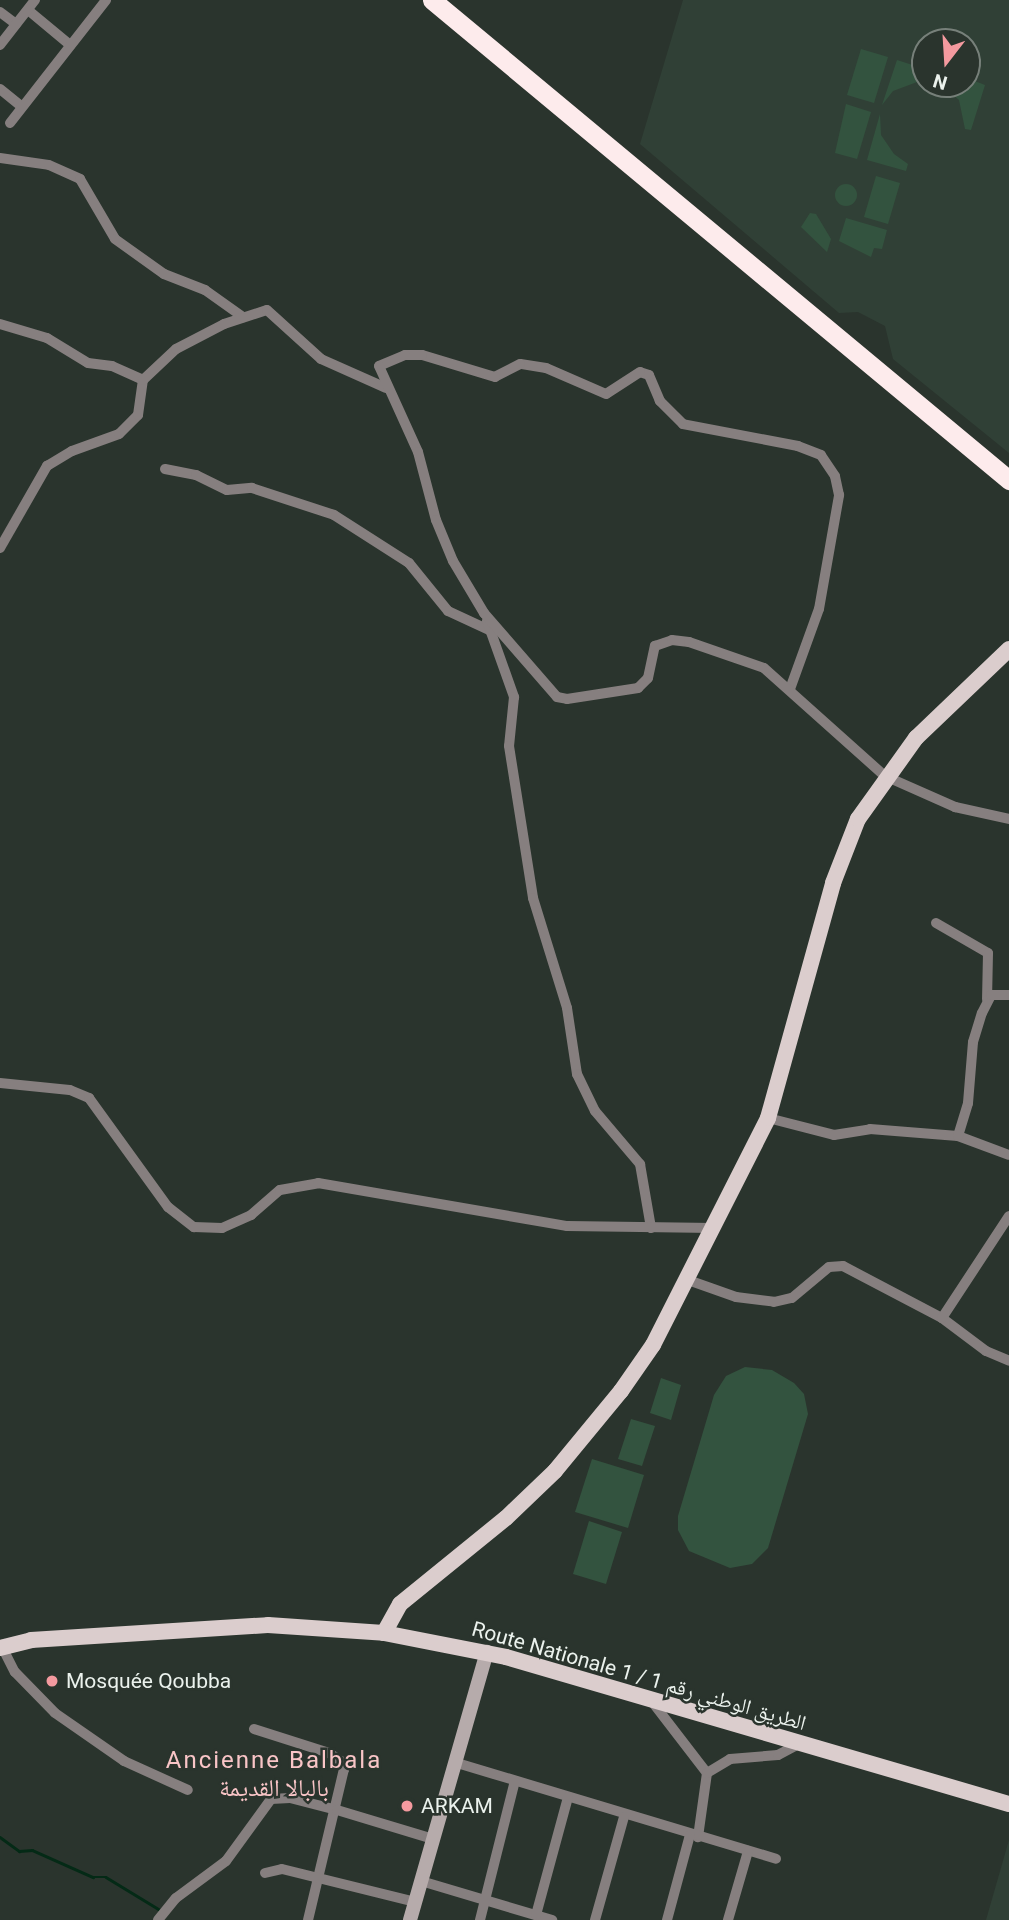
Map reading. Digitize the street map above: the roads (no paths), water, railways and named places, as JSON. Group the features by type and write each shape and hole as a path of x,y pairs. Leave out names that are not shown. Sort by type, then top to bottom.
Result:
{"highway":[{"path":"432,0 1009,480"}],"main road":[{"path":"384,1633 400,1604 506,1518 562,1462 638,1368 688,1280 768,1118 838,867 858,820 885,776 924,730 1009,649"},
{"name":"Route Nationale 1 / الطريق الوطني رقم 1","path":"1,1648 31,1640 268,1625 384,1633 487,1653 1009,1804"}],"street":[{"path":"0,44 35,0"},
{"path":"10,123 106,0"},
{"path":"27,10 70,44"},
{"path":"0,12 16,24"},
{"path":"0,89 21,106"},
{"path":"0,158 50,165 80,179 115,239 164,274 205,290 243,317"},
{"path":"0,548 47,466 72,450 112,437 138,415 143,380 176,349 243,317 267,310 321,359 386,388"},
{"path":"0,324 47,338 88,363 121,369 143,380"},
{"path":"651,1228 640,1164 595,1111 578,1073 567,1008 533,898 509,746 514,697 484,613 453,561 436,520 418,452 386,388 379,366 404,355 422,355 495,377 520,364 545,368 606,394 640,372 649,375 665,408 683,424 798,446 821,456 835,476 839,495 819,609 790,688"},
{"path":"165,469 196,475 227,490 252,488 334,515 409,563 448,611 491,631"},
{"path":"484,613 557,697 567,699 638,688 648,678 655,646 672,640 745,660 790,688 885,776 955,807 1009,819"},
{"path":"936,923 988,953 987,999 973,1042 971,1085 958,1136"},
{"path":"987,999 991,995 1009,995"},
{"path":"0,1083 70,1090 89,1098 168,1207 194,1227 222,1228 251,1215 280,1190 318,1183 567,1226 715,1227"},
{"path":"768,1118 825,1134 870,1129 958,1136 1009,1155"},
{"path":"942,1318 1009,1216"},
{"path":"688,1280 736,1297 774,1302 792,1298 829,1267 843,1266 942,1318 986,1350 1009,1361"},
{"path":"1,1648 15,1672 55,1713 124,1761 188,1790"},
{"path":"410,1920 487,1653"},
{"path":"650,1699 707,1773"},
{"path":"254,1729 341,1760 337,1810 307,1920"},
{"path":"667,1920 694,1836 707,1773 730,1759 778,1755 801,1743"},
{"path":"457,1763 624,1817 776,1859"},
{"path":"480,1920 515,1781"},
{"path":"536,1915 568,1797"},
{"path":"158,1920 176,1898 226,1861 271,1799 290,1798 433,1839"},
{"path":"595,1920 624,1817"},
{"path":"729,1920 748,1851"},
{"path":"265,1873 282,1869 415,1902"},
{"path":"421,1881 552,1920"}],"waterway":[{"path":"0,1837 19,1851 32,1850 93,1877 106,1877 160,1910"}],"place":[{"name":"Mosquée Qoubba","path":"52,1681"},
{"name":"ARKAM","path":"407,1806"}],"district":[{"name":"Ancienne Balbala بالبالا القديمة","path":"274,1775"}]}
